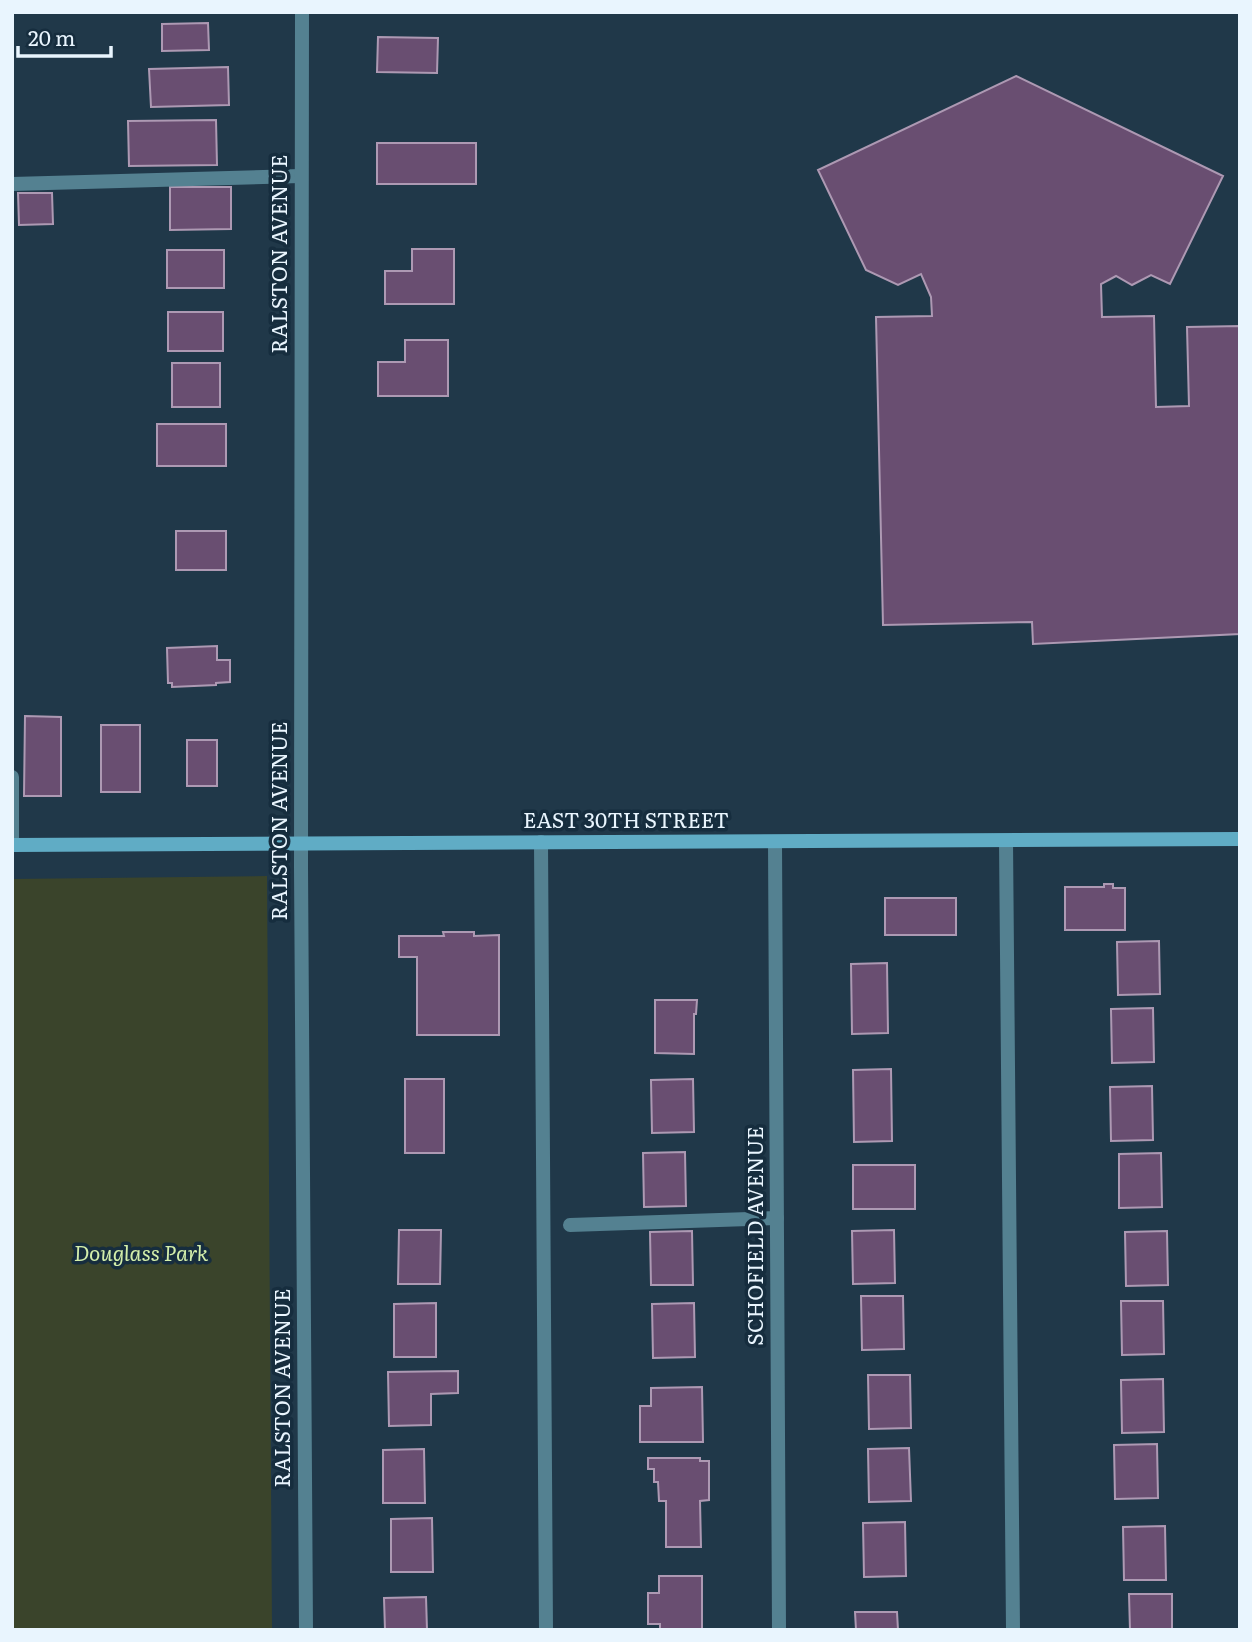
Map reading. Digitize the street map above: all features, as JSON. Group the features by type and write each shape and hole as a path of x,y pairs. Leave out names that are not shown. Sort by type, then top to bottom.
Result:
{"main road":[{"name":"EAST 30TH STREET","path":"12,845 1240,839"}],"street":[{"name":"RALSTON AVENUE","path":"302,12 300,842 306,1630"},
{"path":"12,184 301,176"},
{"path":"12,777 12,845"},
{"path":"1006,841 1013,1630"},
{"path":"541,842 546,1630"},
{"name":"SCHOFIELD AVENUE","path":"775,842 779,1630"},
{"path":"570,1225 777,1218"}],"green space":[{"name":"Douglass Park","path":"267,876 272,1630 12,1630 12,879"}],"building":[{"path":"208,23 209,50 162,51 162,24"},
{"path":"378,37 438,38 437,73 377,72"},
{"path":"228,67 229,105 151,107 149,69"},
{"path":"1016,76 1223,176 1170,284 1151,275 1132,285 1116,276 1101,284 1102,317 1154,316 1156,407 1189,406 1187,327 1240,326 1240,634 1033,644 1032,622 883,625 876,317 932,316 931,297 921,274 898,285 866,270 818,170"},
{"path":"216,120 217,165 129,166 128,121"},
{"path":"377,143 476,143 476,184 377,184"},
{"path":"170,187 231,187 231,229 170,230"},
{"path":"18,193 52,193 53,224 19,225"},
{"path":"412,249 454,249 454,304 385,304 385,271 412,271"},
{"path":"167,250 224,250 224,288 167,288"},
{"path":"168,312 223,312 223,351 168,351"},
{"path":"405,340 448,340 448,396 378,396 378,362 405,362"},
{"path":"172,363 220,363 220,407 172,407"},
{"path":"157,424 226,424 226,466 157,466"},
{"path":"176,531 226,531 226,570 176,570"},
{"path":"217,646 217,660 230,660 230,682 172,687 172,683 168,683 167,648"},
{"path":"25,716 61,717 61,796 24,796"},
{"path":"101,725 140,725 140,792 101,792"},
{"path":"187,740 217,740 217,786 187,786"},
{"path":"1104,884 1113,884 1113,888 1125,888 1125,930 1065,930 1065,887 1104,887"},
{"path":"885,898 956,898 956,935 885,935"},
{"path":"443,932 474,932 474,936 499,935 499,1035 417,1035 417,957 399,957 399,936 444,936"},
{"path":"1159,941 1160,994 1118,995 1117,942"},
{"path":"887,963 888,1033 852,1034 851,964"},
{"path":"655,1000 697,1000 694,1014 694,1054 655,1053"},
{"path":"1153,1008 1154,1062 1112,1063 1111,1009"},
{"path":"891,1069 892,1141 854,1142 853,1070"},
{"path":"405,1079 444,1079 444,1153 405,1153"},
{"path":"693,1079 694,1132 652,1133 651,1080"},
{"path":"1152,1086 1153,1140 1111,1141 1110,1087"},
{"path":"685,1152 686,1206 644,1207 643,1153"},
{"path":"1161,1153 1162,1207 1119,1208 1119,1154"},
{"path":"853,1165 915,1165 915,1209 853,1209"},
{"path":"399,1230 441,1230 440,1284 398,1284"},
{"path":"894,1230 895,1283 853,1284 852,1231"},
{"path":"692,1231 693,1285 651,1285 650,1232"},
{"path":"1167,1231 1168,1285 1126,1286 1125,1232"},
{"path":"861,1296 903,1296 904,1349 862,1350"},
{"path":"1121,1301 1163,1301 1164,1354 1122,1355"},
{"path":"436,1303 436,1357 394,1357 394,1304"},
{"path":"694,1303 695,1357 653,1358 652,1304"},
{"path":"458,1371 458,1393 431,1394 431,1425 389,1426 388,1372"},
{"path":"868,1375 910,1375 911,1428 869,1429"},
{"path":"1163,1379 1164,1432 1122,1433 1121,1380"},
{"path":"702,1387 703,1442 640,1442 640,1406 651,1406 651,1388"},
{"path":"1157,1444 1158,1498 1115,1499 1114,1445"},
{"path":"909,1448 911,1501 869,1502 868,1449"},
{"path":"424,1449 425,1503 383,1503 383,1450"},
{"path":"648,1458 700,1458 700,1461 709,1461 709,1500 700,1501 701,1547 666,1547 666,1501 659,1501 658,1482 654,1482 654,1469 648,1469"},
{"path":"432,1518 433,1572 391,1572 391,1519"},
{"path":"905,1522 906,1576 864,1577 863,1523"},
{"path":"1165,1526 1166,1580 1124,1580 1123,1527"},
{"path":"659,1576 702,1576 702,1630 660,1630 660,1624 648,1624 648,1593 659,1593"},
{"path":"1129,1594 1172,1594 1172,1630 1130,1630"},
{"path":"426,1597 427,1630 385,1630 384,1598"},
{"path":"855,1612 897,1612 898,1630 856,1630"}]}
